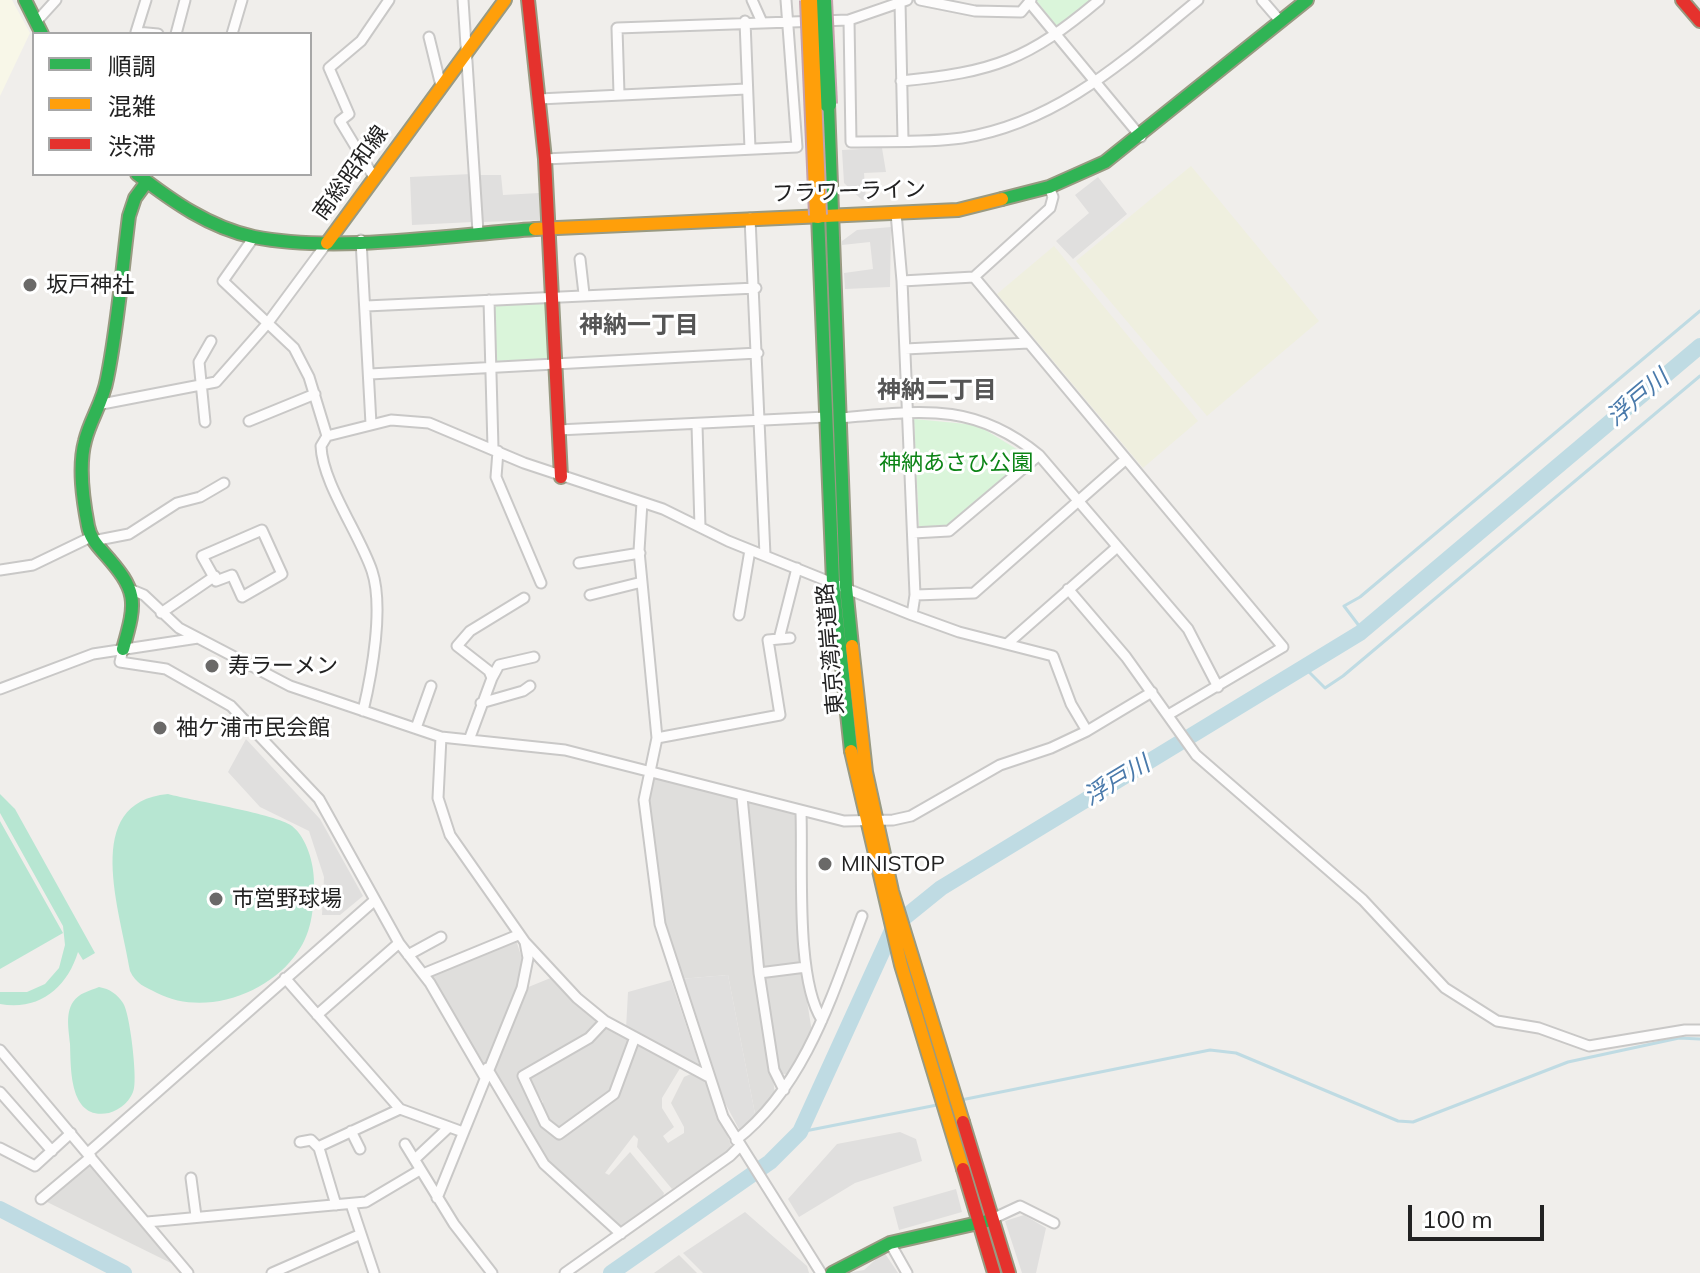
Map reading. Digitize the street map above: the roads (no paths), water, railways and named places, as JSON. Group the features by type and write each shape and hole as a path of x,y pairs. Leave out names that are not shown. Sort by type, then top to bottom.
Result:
{"main road":[{"path":"25,0 39,28"},
{"name":"南総昭和線","path":"142,178 197,216 254,237 327,243 505,0"},
{"path":"528,0 545,159 561,477"},
{"name":"東京湾岸道路","path":"809,0 825,215"},
{"name":"東京湾岸道路","path":"823,0 825,215 840,585 870,822 985,1221 994,1273"},
{"name":"フラワーライン","path":"327,243 549,228 896,213 986,205 1049,187 1105,162 1141,137 1307,0"},
{"path":"1682,0 1700,21"},
{"path":"123,649 135,606 132,590 125,576 92,539 83,506 81,461 85,439 102,404 129,216 142,178"},
{"path":"832,1273 890,1243 985,1221"},
{"name":"東京湾岸道路","path":"985,1221 1009,1273"}],"street":[{"path":"39,28 56,0"},
{"path":"136,32 146,0"},
{"path":"177,32 185,0"},
{"path":"233,32 242,0"},
{"path":"375,179 340,121 349,114 329,68 361,41 389,0"},
{"path":"463,0 469,47 478,232"},
{"path":"752,0 761,20"},
{"path":"545,159 797,147 786,0"},
{"path":"920,0 975,11 1021,12 1030,1 1141,137"},
{"path":"901,81 978,70 1021,57 1058,35 1099,0"},
{"path":"849,20 851,142 961,138 1000,129 1058,107 1098,83 1198,0"},
{"path":"1262,0 1281,22"},
{"path":"619,94 617,28 761,20 849,20 903,1 903,140"},
{"path":"745,21 750,149"},
{"path":"429,37 441,86"},
{"path":"539,99 746,89"},
{"path":"902,281 974,277 1050,208 1053,197 1049,187"},
{"path":"896,213 913,533 915,595 912,615"},
{"path":"750,218 756,288 765,555"},
{"path":"254,237 223,281 294,348 315,394 327,436 321,453 369,563 376,593 372,656 363,711"},
{"path":"361,240 371,424"},
{"path":"102,404 216,382 267,324 327,243"},
{"path":"580,259 584,294"},
{"path":"974,277 1283,647 1170,718"},
{"path":"366,306 551,295 756,288"},
{"path":"489,300 496,477 541,583"},
{"path":"205,422 199,362 211,341"},
{"path":"905,349 1029,343"},
{"path":"370,374 758,353"},
{"path":"249,421 315,394"},
{"path":"558,430 940,411 978,419 1014,435 1039,455 1188,629 1218,687"},
{"path":"327,436 400,419 429,423 561,477 642,502 750,550 912,615 1053,656 1071,704 1087,731"},
{"path":"697,425 700,527"},
{"path":"913,533 949,531 1039,455"},
{"path":"915,595 974,593 1126,459"},
{"path":"0,570 33,565 92,539 129,534 177,503 224,483"},
{"path":"642,502 640,553 657,738 644,800 660,924 707,1076 738,1143 821,1273"},
{"path":"262,530 282,574 242,597 232,575 216,581 215,576 202,556 262,530"},
{"path":"1007,644 1116,548"},
{"path":"739,615 750,550"},
{"path":"579,563 640,553"},
{"path":"779,639 797,568"},
{"path":"161,613 215,576"},
{"path":"590,595 642,582"},
{"path":"1068,589 1152,692 1196,755 1363,900 1445,988 1497,1021 1539,1028 1589,1046 1700,1030"},
{"path":"132,590 144,595 161,613 198,638 290,686 441,737 565,750 801,813 870,822 911,816 1000,765 1051,748 1087,731 1152,692"},
{"path":"492,678 489,671 457,646 470,631 524,598"},
{"path":"0,689 67,661 198,638"},
{"path":"657,738 780,715 768,640 790,638"},
{"path":"123,649 120,662 166,669 231,706 319,799 399,943 423,974 544,1164 621,1234"},
{"path":"469,740 481,703 499,665 534,657"},
{"path":"416,728 431,686"},
{"path":"481,703 523,691 530,686"},
{"path":"441,737 438,798 450,835 522,939 577,998 605,1021 707,1076"},
{"path":"742,797 759,973 774,1070 784,1090"},
{"path":"801,813 806,967 812,1004 822,1020"},
{"path":"41,1199 375,900"},
{"path":"565,1273 621,1234 738,1143 762,1120 784,1090 822,1020 862,916"},
{"path":"408,955 441,937"},
{"path":"423,974 522,939"},
{"path":"437,1198 522,988 528,958 522,939"},
{"path":"317,1015 399,943"},
{"path":"759,973 806,967"},
{"path":"285,978 400,1109 463,1132"},
{"path":"605,1021 589,1038 523,1076 545,1123 559,1134 614,1094 635,1037"},
{"path":"0,1050 187,1273"},
{"path":"2,1098 52,1151"},
{"path":"318,1147 400,1109"},
{"path":"415,1159 448,1128"},
{"path":"351,1131 360,1149"},
{"path":"0,1148 35,1166 71,1133"},
{"path":"300,1142 311,1140 318,1147 336,1205"},
{"path":"405,1144 437,1198 492,1273"},
{"path":"147,1222 351,1204 375,1198 420,1170"},
{"path":"191,1178 196,1216"},
{"path":"351,1204 374,1273"},
{"path":"985,1221 1020,1206 1054,1223"},
{"path":"272,1273 361,1234"},
{"path":"890,1243 907,1273"}],"waterway":[{"path":"1363,631 1344,606 1360,597 1700,311"},
{"name":"浮戸川","path":"611,1273 770,1162 800,1132 894,926 941,888 1360,633 1700,346"},
{"path":"1304,667 1325,688 1343,676 1700,376"},
{"path":"961,1100 1210,1050 1236,1053 1398,1121 1413,1122 1568,1062 1679,1038 1700,1039"},
{"path":"800,1132 937,1105"},
{"name":"浮戸川","path":"0,1209 124,1273"}],"place":[{"name":"坂戸神社","path":"30,285"},
{"name":"寿ラーメン","path":"212,666"},
{"name":"袖ケ浦市民会館","path":"160,728"},
{"name":"MINISTOP","path":"825,864"},
{"name":"市営野球場","path":"216,899"}],"district":[{"name":"神納一丁目","path":"639,326"},
{"name":"神納二丁目","path":"937,391"}],"park label":[{"name":"神納あさひ公園","path":"956,463"}]}
